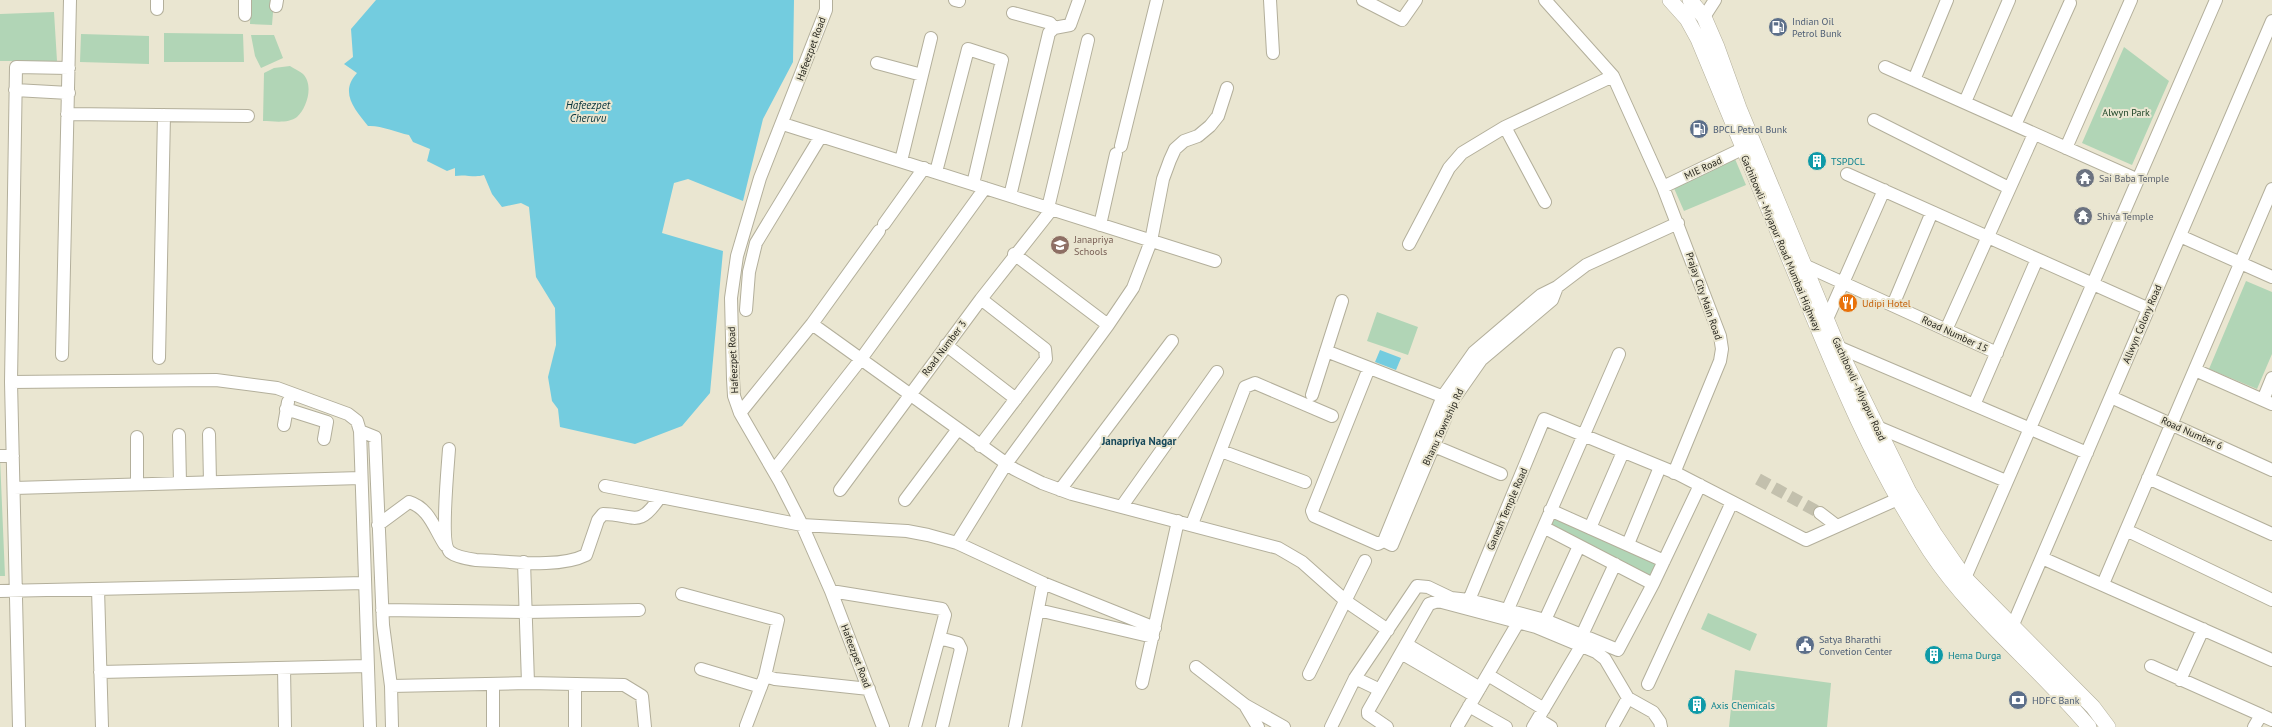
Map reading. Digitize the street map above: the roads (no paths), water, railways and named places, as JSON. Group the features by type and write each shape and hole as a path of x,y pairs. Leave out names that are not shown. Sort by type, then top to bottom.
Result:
{"main road":[{"name":"Gachibowli - Miyapur Road Mumbai Highway","path":"1670,0 1687,19 1698,39 1742,149 1855,415 1898,499 1930,551 1955,586 2089,727"},
{"name":"Gachibowli - Miyapur Road","path":"1690,0 1704,17 1838,347 1875,426 1909,492 1934,533 1965,578 2092,707 2108,727"}],"street":[{"path":"62,355 70,0"},
{"path":"245,0 245,15"},
{"path":"1010,196 1049,33 1054,28 1070,25 1079,0"},
{"path":"1100,224 1157,0"},
{"path":"1270,0 1274,53"},
{"path":"1363,0 1376,2 1402,20 1416,0"},
{"name":"Prajay City Main Road","path":"1545,0 1613,76 1678,223 1720,336 1722,349 1720,361 1674,473"},
{"path":"1704,17 1715,0"},
{"path":"1914,80 1947,0"},
{"path":"1964,102 2009,0"},
{"path":"2066,148 2131,0"},
{"path":"1965,578 2136,179 2216,0"},
{"name":"Hafeezpet Road","path":"828,1 826,10 783,124 760,178 737,256 732,298 734,396 740,413 774,470 802,525 831,592 883,727"},
{"path":"2015,125 2070,3"},
{"path":"1013,13 1050,23 1054,28"},
{"name":"Allwyn Colony Road","path":"2012,627 2272,21"},
{"path":"901,161 931,38"},
{"path":"1050,209 1088,40"},
{"path":"936,172 968,49 1002,60 973,184"},
{"path":"877,63 922,76"},
{"path":"19,727 11,382 16,66 69,68"},
{"path":"1885,67 2136,179"},
{"path":"1409,244 1453,163 1462,153 1505,127 1613,76"},
{"path":"957,543 1006,464 1108,325 1133,288 1151,241 1163,179 1175,149 1184,141 1198,136 1210,126 1218,116 1227,88"},
{"path":"15,90 68,93"},
{"path":"68,114 248,116"},
{"path":"159,358 164,115"},
{"path":"1874,120 2009,188"},
{"path":"783,124 1215,261"},
{"path":"1505,127 1545,202"},
{"path":"1946,330 2034,134"},
{"path":"746,310 749,272 756,243 821,136"},
{"name":"MIE Road","path":"1663,187 1742,149"},
{"path":"740,413 812,324 924,168"},
{"path":"1847,174 2149,309"},
{"path":"774,470 861,359 985,188"},
{"path":"2103,584 2240,263 2267,211 2272,189"},
{"path":"1827,319 1842,282 1884,190"},
{"name":"Road Number 3","path":"840,490 909,393 1014,254 1050,209"},
{"path":"1893,305 1932,212"},
{"name":"Bhanu Township Rd","path":"1448,398 1434,446 1392,544 1384,541 1448,398 1474,352 1541,295 1557,288 1586,265 1678,223"},
{"path":"2180,236 2272,277"},
{"path":"1014,254 1108,325"},
{"path":"1974,405 2037,259"},
{"name":"Road Number 15","path":"1804,264 1997,353"},
{"path":"980,446 1046,359 1047,354 1045,349 981,299"},
{"path":"1312,394 1342,301"},
{"path":"812,324 1006,464 1042,483 1060,490 1278,548 1302,562 1346,601 1388,630"},
{"path":"1060,490 1172,341"},
{"path":"946,345 1016,399"},
{"path":"1838,347 2087,453"},
{"name":"Bhanu Township Rd","path":"1326,351 1448,398"},
{"path":"1508,609 1545,528 1550,510 1619,354"},
{"path":"1369,368 1312,514 1378,544 1384,541"},
{"path":"2195,370 2267,402 2272,378"},
{"path":"1122,506 1217,372"},
{"path":"11,382 216,380 277,388 348,414 357,421 360,432 370,727"},
{"path":"1192,524 1245,387 1255,383 1332,416"},
{"path":"284,425 290,393"},
{"name":"Road Number 6","path":"2111,398 2272,470"},
{"path":"286,409 327,422 324,439"},
{"name":"Ganesh Temple Road","path":"1469,600 1544,419 1584,436"},
{"path":"1875,426 2006,481"},
{"path":"905,500 958,429"},
{"path":"360,432 375,437 382,610 391,686 392,727"},
{"path":"209,434 210,482"},
{"path":"179,435 180,483"},
{"path":"1584,436 1700,485 1806,540 1898,499"},
{"path":"137,437 137,484"},
{"path":"1434,446 1501,474"},
{"path":"446,546 445,527 449,449"},
{"path":"1221,451 1305,482"},
{"path":"1590,528 1623,452"},
{"path":"0,456 13,456"},
{"path":"1628,544 1660,467"},
{"path":"14,488 361,478"},
{"path":"2148,478 2272,534"},
{"path":"1387,727 1368,714 1429,604 1433,601 1519,621 1618,650 1653,584 1700,485"},
{"path":"605,486 802,525 907,531 957,543 1154,633"},
{"path":"378,525 409,502 419,506 426,512 450,552 476,560 561,562 576,560 586,555 598,520 603,514 636,519 646,516 660,497"},
{"path":"1648,684 1732,502"},
{"path":"1550,510 1664,560"},
{"path":"1820,513 1837,526"},
{"path":"1142,683 1178,521"},
{"path":"1545,528 1653,584"},
{"path":"2126,530 2272,600"},
{"path":"1545,620 1579,546"},
{"path":"2042,558 2272,660"},
{"path":"1309,674 1365,561"},
{"path":"524,562 528,683"},
{"path":"1538,718 1582,640 1615,564"},
{"path":"0,591 365,580 381,577"},
{"path":"1015,727 1043,583"},
{"path":"1331,727 1355,678 1417,586 1428,587 1451,598 1469,600 1508,609 1545,620 1582,640 1605,659 1628,698 1654,712 1660,722 1661,727"},
{"path":"98,589 102,727"},
{"path":"831,592 942,609 945,615 915,727"},
{"path":"682,594 778,620 765,676 746,726"},
{"path":"382,610 525,612 639,610"},
{"path":"1038,610 1154,633"},
{"path":"1457,727 1519,621"},
{"path":"2180,680 2203,629"},
{"path":"939,638 958,643 961,649 942,727"},
{"path":"1404,648 1475,697 1506,727"},
{"path":"100,672 368,666"},
{"path":"2151,666 2266,718 2254,727"},
{"path":"1196,667 1245,706 1284,727"},
{"path":"284,668 285,727"},
{"path":"701,669 761,687"},
{"path":"1488,675 1538,718 1551,727"},
{"path":"765,676 774,679 869,689"},
{"path":"1355,678 1380,690"},
{"path":"391,686 528,683 624,685 633,689 642,696 645,727"},
{"path":"493,684 493,727"},
{"path":"575,685 575,727"},
{"path":"1612,727 1628,698"},
{"path":"1245,706 1258,727"}],"water":[{"name":"Hafeezpet Cheruvu","path":"376,0 794,0 793,62 763,119 743,201 688,179 674,183 662,233 723,251 710,393 682,426 635,444 560,427 558,409 552,401 548,377 556,345 555,308 536,277 529,207 521,203 502,207 492,194 484,175 455,176 455,168 447,171 427,161 430,149 413,142 409,135 383,128 368,126 351,101 349,87 357,73 344,64 353,57 351,29"},
{"path":"1380,350 1401,358 1396,370 1375,362"}],"tunnel":[{"path":"1758,479 1820,513"}],"place":[{"name":"Indian Oil Petrol Bunk","path":"1778,27"},
{"name":"BPCL Petrol Bunk","path":"1699,129"},
{"name":"TSPDCL","path":"1817,161"},
{"name":"Sai Baba Temple","path":"2085,178"},
{"name":"Shiva Temple","path":"2083,216"},
{"name":"Janapriya Schools","path":"1060,245"},
{"name":"Udipi Hotel","path":"1848,303"},
{"name":"Satya Bharathi Convetion Center","path":"1805,645"},
{"name":"Hema Durga","path":"1934,655"},
{"name":"HDFC Bank","path":"2018,700"},
{"name":"Axis Chemicals","path":"1697,705"}],"district":[{"name":"Janapriya Nagar","path":"1139,441"}],"park label":[{"name":"Alwyn Park","path":"2126,112"}]}
